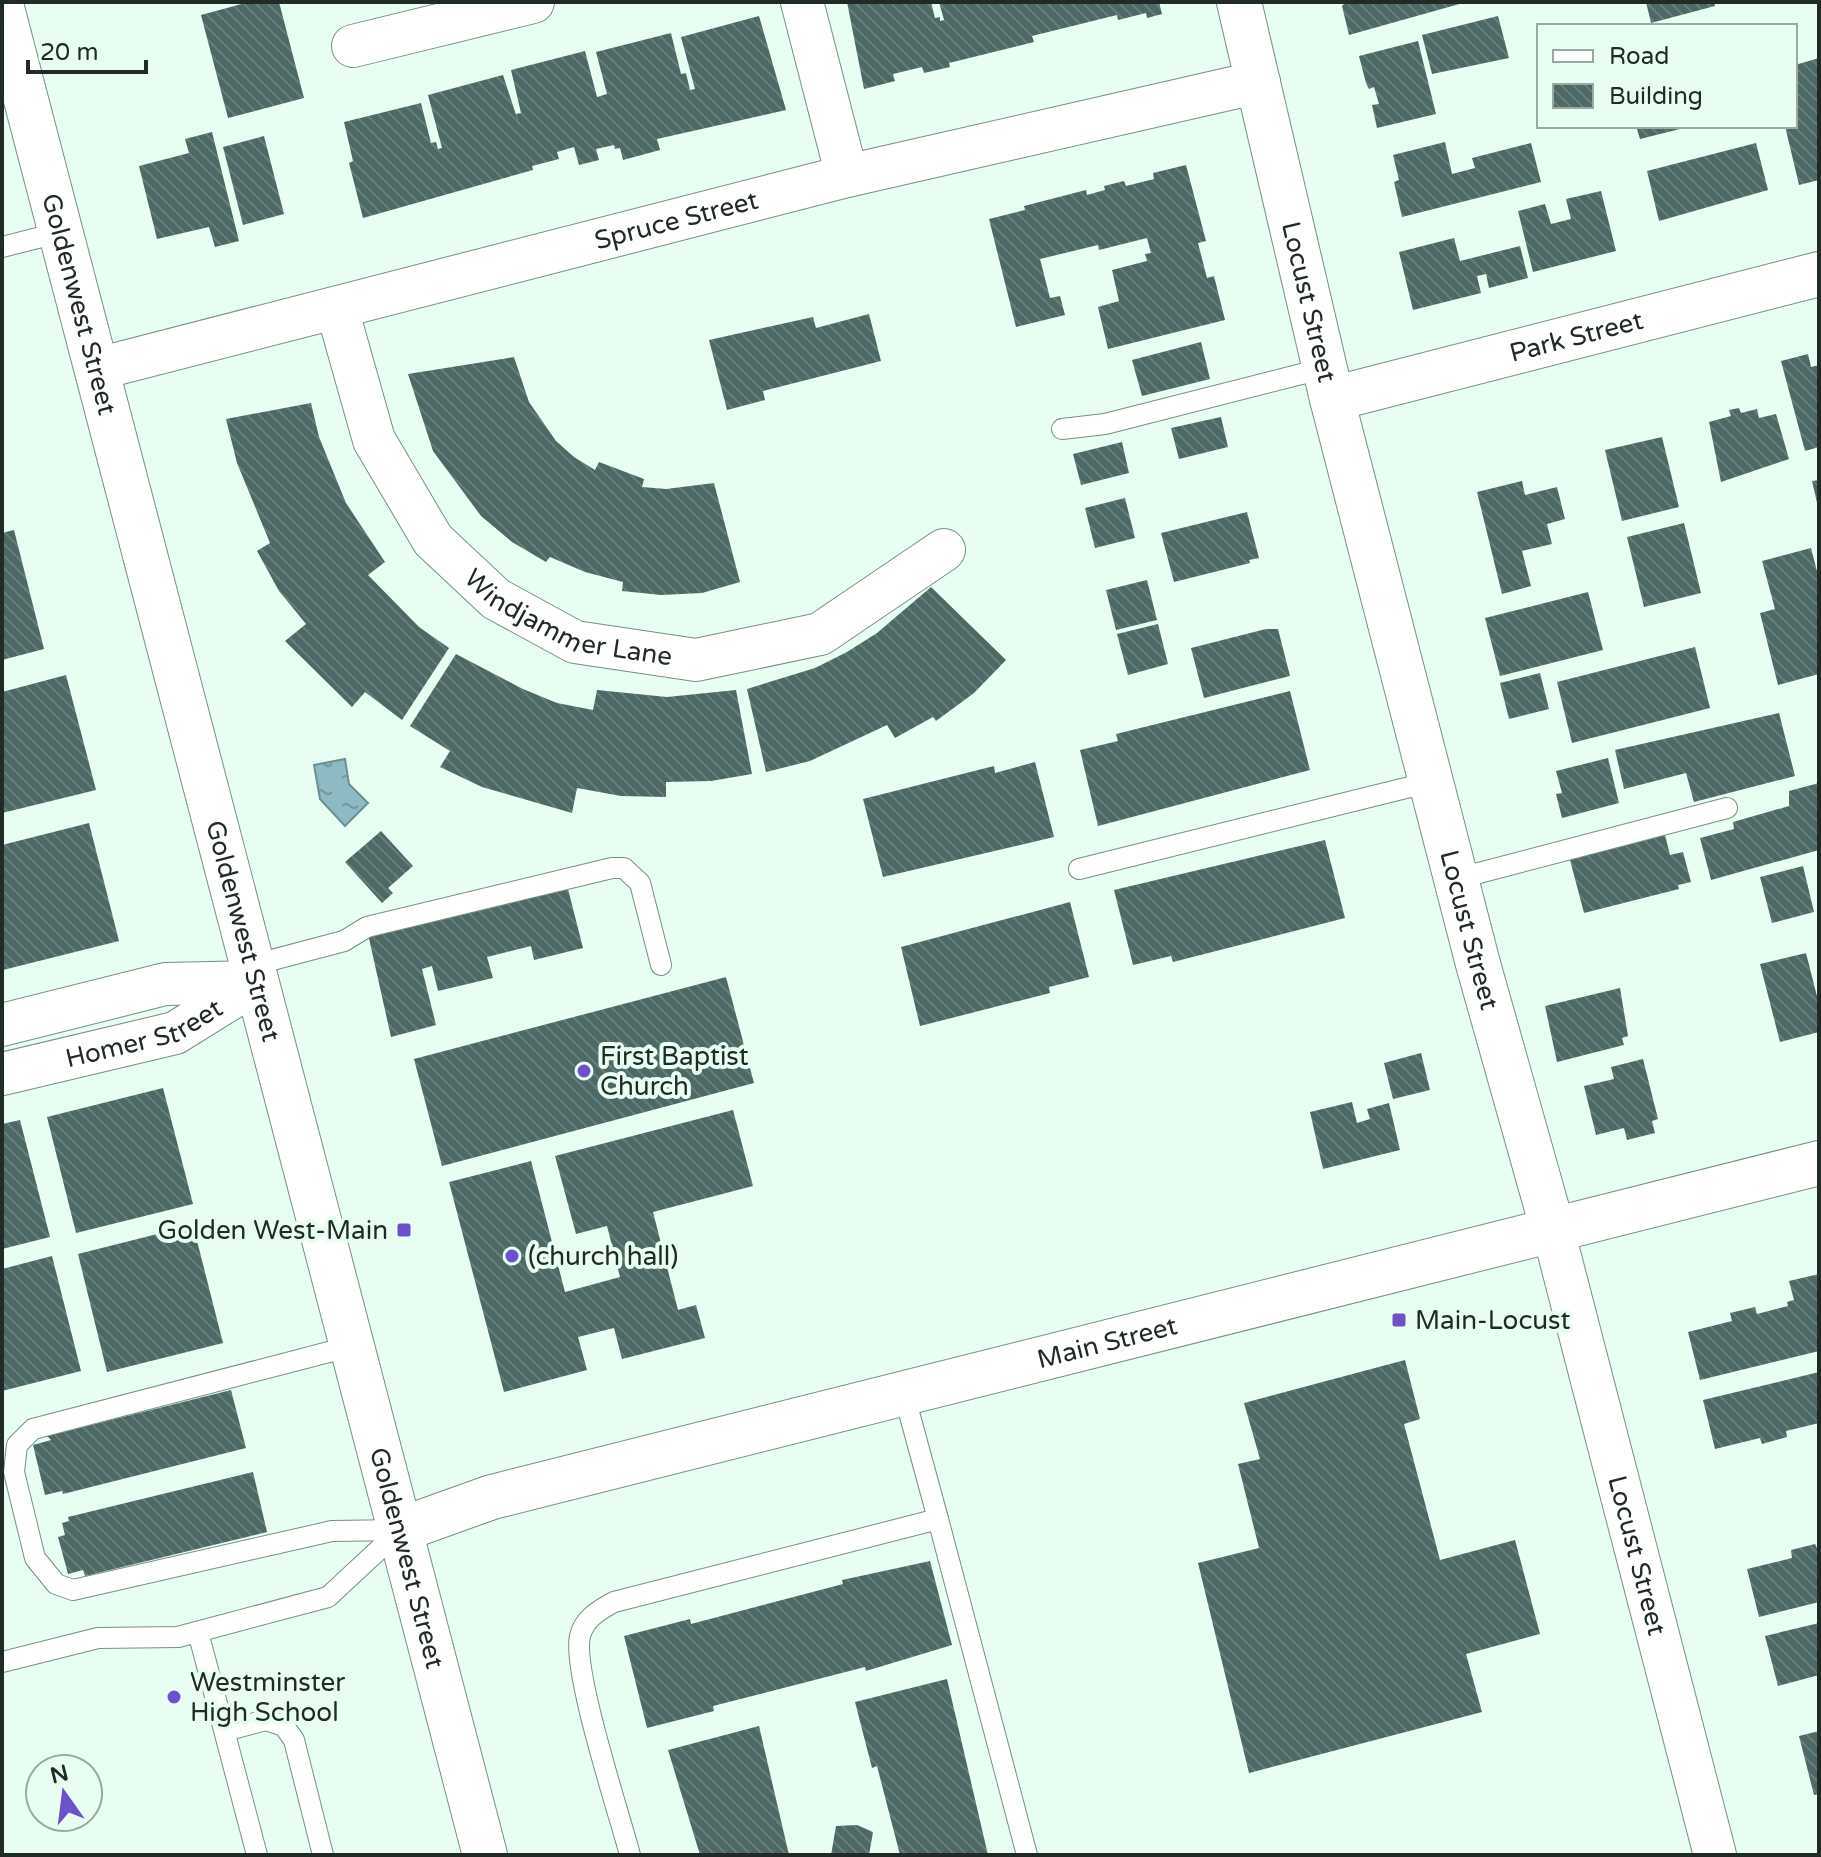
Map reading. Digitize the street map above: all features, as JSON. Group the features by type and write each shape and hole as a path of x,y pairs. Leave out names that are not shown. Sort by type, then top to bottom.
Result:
{"street":[{"path":"353,46 533,2"},
{"path":"802,2 847,176"},
{"name":"Locust Street","path":"1239,2 1328,384 1430,782 1553,1230 1715,1855"},
{"name":"Goldenwest Street","path":"2,8 485,1855"},
{"name":"Spruce Street","path":"97,369 847,176 1259,82"},
{"name":"Park Street","path":"1328,384 1819,274"},
{"name":"Windjammer Lane","path":"337,309 374,440 433,540 496,599 575,642 696,660 820,634 944,550"},
{"name":"Homer Street","path":"2,1025 165,984 255,974"},
{"name":"Homer Street","path":"2,1074 175,1033 255,974"},
{"name":"Main Street","path":"400,1530 492,1497 1819,1163"}],"lane":[{"path":"2,247 61,232"},
{"path":"1062,429 1328,384"},
{"path":"1079,869 1430,782"},
{"path":"1456,879 1727,808"},
{"path":"255,974 344,941 367,927 612,868 624,868 640,883 661,965"},
{"path":"352,1346 33,1429 17,1445 14,1472 35,1558 56,1584 73,1590 332,1531 400,1530"},
{"path":"904,1394 1027,1855"},
{"path":"630,1855 581,1667 580,1635 587,1622 614,1602 938,1519"},
{"path":"2,1662 98,1638 178,1637 328,1597 400,1530"},
{"path":"198,1632 257,1855"},
{"path":"225,1731 266,1720 284,1726 290,1733 323,1855"}],"water":[{"path":"345,759 349,784 368,803 345,826 320,799 314,765"}],"building":[{"path":"249,2 279,2 304,98 228,118 201,15"},
{"path":"847,2 931,2 935,18 940,17 940,21 944,20 939,2 1159,2 1162,14 1147,18 1146,13 1118,20 1117,15 1032,36 1034,42 949,63 950,67 924,73 922,67 893,74 895,81 864,89"},
{"path":"1346,2 1463,3 1349,35 1342,6"},
{"path":"1646,2 1714,2 1715,6 1651,23"},
{"path":"759,16 786,110 657,139 660,150 623,160 620,148 615,149 614,145 596,149 599,160 579,165 574,147 557,152 559,159 532,166 533,170 363,218 349,163 353,161 344,122 421,103 431,143 436,142 438,149 442,148 428,95 503,75 520,127 516,114 521,113 511,70 585,51 597,97 607,94 596,52 671,33 681,74 686,73 690,90 695,89 681,37"},
{"path":"1498,16 1509,58 1432,74 1422,35"},
{"path":"1418,41 1436,114 1377,128 1372,105 1379,104 1374,87 1369,89 1366,83 1359,56"},
{"path":"1819,58 1819,180 1799,185 1785,128 1797,128 1797,64"},
{"path":"1637,128 1684,128 1640,139"},
{"path":"212,132 239,241 215,247 209,227 157,239 139,166 189,153 185,139"},
{"path":"264,136 284,214 243,225 223,147"},
{"path":"1445,142 1452,174 1475,168 1472,158 1531,143 1541,182 1402,217 1394,182 1399,180 1393,155"},
{"path":"1756,143 1768,190 1659,221 1647,171"},
{"path":"1186,165 1206,241 1198,243 1207,278 1214,276 1225,320 1108,349 1098,307 1119,301 1112,270 1147,261 1145,254 1151,253 1147,238 1099,250 1098,245 1040,259 1050,298 1060,296 1065,315 1016,327 989,219 1025,210 1024,206 1086,190 1087,195 1105,190 1104,186 1124,181 1126,186 1154,179 1153,173"},
{"path":"1601,191 1616,251 1533,272 1518,211 1545,204 1551,224 1571,219 1566,199"},
{"path":"1454,238 1460,261 1520,246 1528,278 1489,288 1486,274 1477,276 1481,293 1413,310 1399,252"},
{"path":"869,314 881,361 763,391 765,400 727,410 709,340 813,317 816,328"},
{"path":"1201,342 1210,379 1142,396 1132,360"},
{"path":"1808,354 1811,367 1819,365 1819,447 1805,451 1781,361"},
{"path":"514,357 529,402 556,441 574,457 595,470 599,462 644,479 642,487 666,489 714,483 740,582 702,593 661,595 622,591 623,582 585,572 550,557 546,562 512,542 481,516 433,451 408,374"},
{"path":"311,403 319,437 346,503 385,562 368,575 419,627 449,648 402,720 365,692 352,707 285,641 306,624 279,591 257,551 270,543 237,463 226,419"},
{"path":"1739,408 1741,413 1757,409 1759,418 1776,414 1789,459 1721,482 1709,422 1731,416 1729,410"},
{"path":"1221,417 1228,447 1179,459 1171,428"},
{"path":"1662,437 1679,507 1622,521 1605,450"},
{"path":"1122,442 1129,473 1081,485 1073,454"},
{"path":"1819,480 1819,507 1818,507 1812,481"},
{"path":"1522,481 1525,495 1557,487 1565,519 1547,524 1552,544 1522,551 1531,586 1502,594 1477,492"},
{"path":"1125,498 1135,538 1095,548 1085,508"},
{"path":"1247,512 1259,558 1174,582 1161,533"},
{"path":"1684,523 1701,593 1644,607 1627,537"},
{"path":"14,530 44,649 2,660 2,533"},
{"path":"1811,548 1819,579 1819,674 1778,685 1760,613 1775,609 1762,561"},
{"path":"1147,580 1157,620 1116,630 1106,590"},
{"path":"931,587 1006,660 974,693 936,721 933,717 895,738 887,725 810,761 766,772 747,689 815,668 847,652 877,633"},
{"path":"1588,592 1603,650 1500,676 1485,618"},
{"path":"1158,624 1168,664 1128,675 1117,634"},
{"path":"1266,629 1278,629 1290,676 1204,698 1191,648"},
{"path":"1695,647 1710,708 1572,743 1557,682"},
{"path":"456,654 557,703 593,710 597,690 667,697 736,690 752,774 711,781 666,782 666,797 621,796 577,788 572,813 482,787 440,767 450,751 410,726"},
{"path":"1540,673 1549,709 1509,719 1500,683"},
{"path":"66,675 96,790 2,813 2,692"},
{"path":"1290,691 1310,770 1098,826 1080,750 1118,741 1116,734"},
{"path":"1779,713 1795,776 1694,802 1686,773 1624,789 1615,750"},
{"path":"1608,758 1619,803 1562,818 1556,794 1562,793 1556,771"},
{"path":"1035,762 1054,837 883,877 863,799 994,766 995,773"},
{"path":"1819,783 1819,850 1711,880 1700,838 1734,829 1733,822 1789,806 1789,791"},
{"path":"89,823 119,941 3,970 2,845"},
{"path":"381,831 413,866 388,888 393,893 382,903 345,862"},
{"path":"1665,835 1670,855 1683,852 1691,882 1678,885 1679,889 1584,913 1570,860"},
{"path":"1325,840 1345,918 1173,962 1171,956 1133,965 1114,890"},
{"path":"1803,866 1814,912 1772,923 1760,877"},
{"path":"567,885 583,948 534,960 531,946 487,957 493,978 438,991 432,966 422,969 436,1025 391,1037 368,934"},
{"path":"1070,902 1089,977 1049,987 1050,993 920,1026 901,947"},
{"path":"1806,953 1819,1004 1819,1032 1780,1042 1760,964"},
{"name":"First Baptist Church","path":"726,977 754,1083 442,1166 414,1059"},
{"path":"1620,988 1628,1036 1622,1038 1624,1045 1557,1062 1545,1006"},
{"path":"1421,1053 1430,1090 1393,1099 1384,1063"},
{"path":"1643,1059 1658,1119 1652,1121 1655,1133 1627,1140 1624,1128 1596,1135 1584,1086 1614,1079 1611,1067"},
{"path":"163,1088 193,1204 76,1233 47,1117"},
{"path":"1352,1102 1357,1123 1370,1119 1367,1109 1389,1103 1400,1150 1323,1169 1310,1112"},
{"name":"(church hall)","path":"733,1110 753,1186 653,1212 678,1310 696,1305 705,1338 622,1359 614,1328 578,1337 587,1370 504,1392 449,1182 531,1161 565,1292 620,1277 607,1226 576,1234 555,1156"},
{"path":"20,1120 50,1237 2,1249 2,1124"},
{"path":"193,1225 223,1343 107,1372 78,1254"},
{"path":"52,1256 81,1371 2,1391 2,1269"},
{"path":"1819,1274 1819,1351 1700,1380 1688,1332 1732,1321 1730,1313 1755,1307 1757,1314 1788,1306 1787,1302 1794,1300 1789,1281"},
{"path":"1405,1360 1420,1419 1404,1424 1440,1560 1515,1540 1540,1634 1466,1654 1482,1712 1249,1773 1198,1563 1259,1548 1238,1464 1260,1459 1244,1403"},
{"path":"1819,1372 1819,1423 1786,1431 1787,1437 1762,1444 1760,1438 1715,1449 1703,1400"},
{"path":"231,1390 246,1448 63,1494 62,1491 45,1495 33,1445 51,1440 47,1436"},
{"path":"253,1472 267,1532 85,1576 83,1570 68,1574 58,1537 65,1535 62,1523 69,1521 68,1517"},
{"path":"1815,1544 1819,1552 1819,1602 1759,1617 1747,1569 1792,1558 1791,1550"},
{"path":"930,1561 952,1645 866,1671 865,1667 713,1706 714,1711 647,1728 624,1636 690,1619 691,1624 843,1584 842,1580"},
{"path":"1819,1623 1819,1675 1778,1686 1765,1636"},
{"path":"947,1679 988,1855 900,1855 877,1766 872,1768 855,1702"},
{"path":"759,1726 789,1855 700,1855 668,1750"},
{"path":"1819,1731 1819,1794 1814,1795 1799,1736"},
{"path":"857,1825 873,1832 869,1855 831,1855 836,1826"}],"place":[{"name":"First Baptist Church","path":"584,1071"},
{"name":"Golden West-Main","path":"404,1230"},
{"name":"(church hall)","path":"512,1256"},
{"name":"Main-Locust","path":"1399,1320"},
{"name":"Westminster High School","path":"174,1697"}]}
